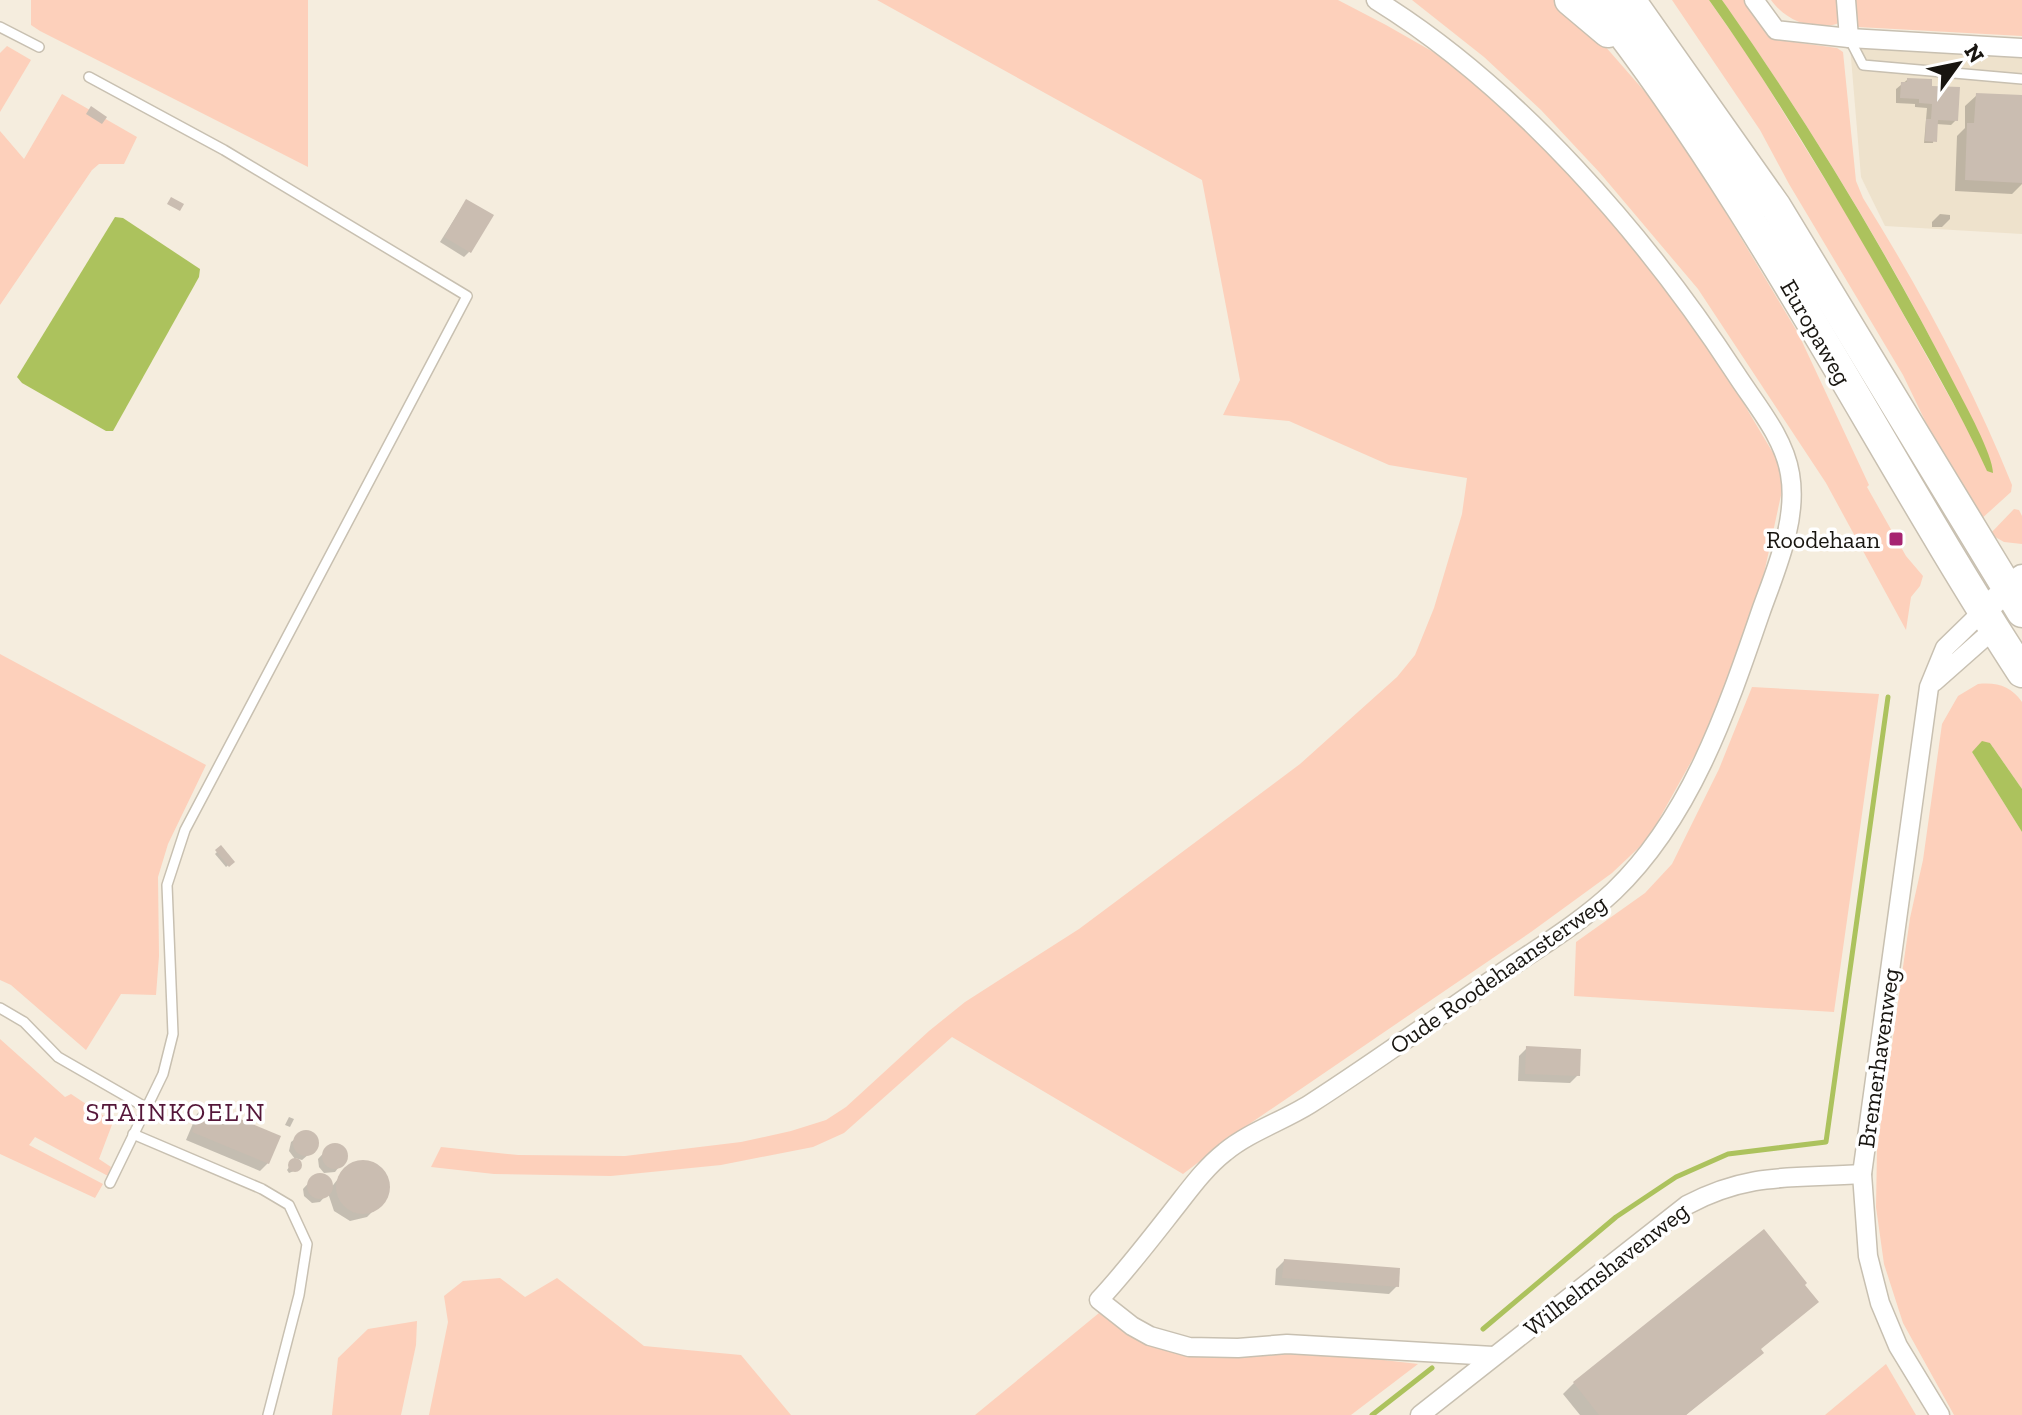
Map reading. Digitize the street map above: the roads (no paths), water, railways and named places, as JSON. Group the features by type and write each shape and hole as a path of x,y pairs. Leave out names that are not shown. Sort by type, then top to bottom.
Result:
{"highway":[{"path":"1570,0 1643,58"},
{"name":"Europaweg","path":"1597,0 1643,58 1749,217 1988,620 2022,672"},
{"name":"Europaweg","path":"1630,0 1776,207 2018,597"},
{"path":"1649,0 1696,92"}],"street":[{"name":"Oude Roodehaansterweg","path":"1376,0 1433,38 1494,89 1591,186 1667,276 1778,438 1790,471 1789,518 1782,550 1739,676 1706,754 1671,821 1631,874 1588,913 1403,1041 1306,1106 1228,1149 1205,1170 1127,1270 1099,1300 1150,1336 1189,1347 1238,1348 1287,1344 1493,1356"},
{"path":"1754,0 1776,30 1849,38 2022,48"},
{"path":"1846,0 1849,38"},
{"path":"1988,620 2018,597"},
{"name":"Bremerhavenweg","path":"1940,1415 1898,1346 1880,1303 1868,1256 1862,1174 1929,687 1945,648 1988,620"},
{"name":"Wilhelmshavenweg","path":"1420,1415 1670,1216 1705,1195 1764,1178 1862,1174"}],"lane":[{"path":"0,27 39,47"},
{"path":"1849,38 1863,65 2022,79"},
{"path":"89,77 224,150 467,296 185,830 167,885 173,1034 163,1074 110,1183"},
{"path":"0,1008 24,1022 58,1057 145,1107"},
{"path":"133,1134 262,1189 289,1205 307,1244 299,1295 268,1415"}],"waterway":[{"path":"1483,1329 1616,1217 1676,1177 1728,1154 1826,1142 1888,697"},
{"path":"1372,1415 1432,1368"}],"place":[{"name":"Roodehaan","path":"1896,539"}],"district":[{"name":"STAINKOEL'N","path":"176,1112"}]}
